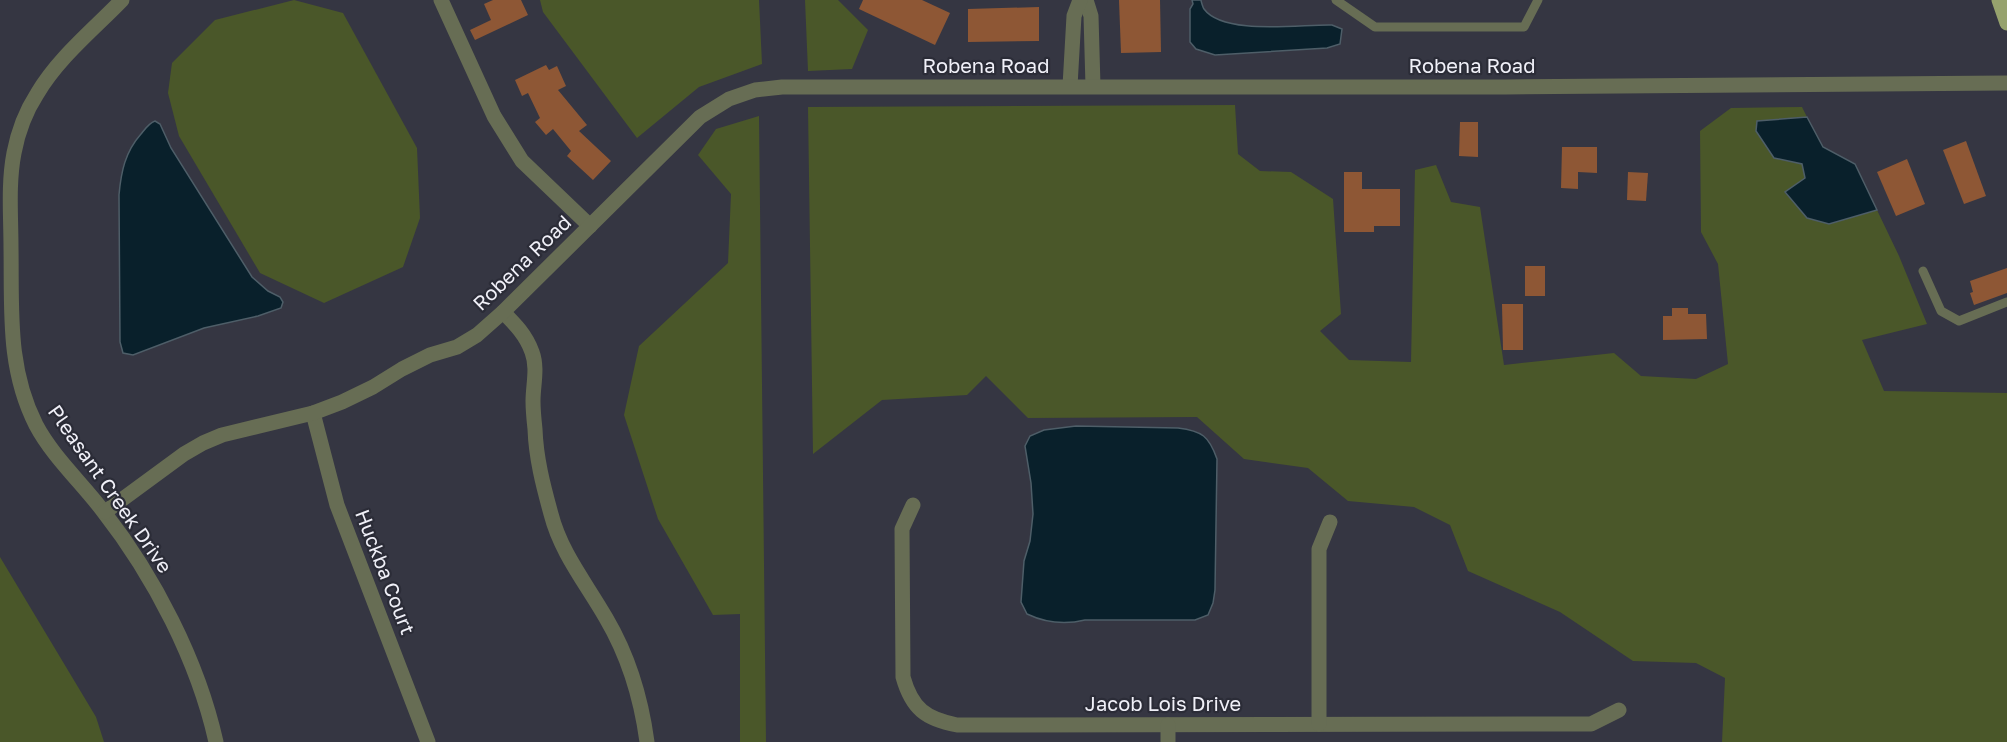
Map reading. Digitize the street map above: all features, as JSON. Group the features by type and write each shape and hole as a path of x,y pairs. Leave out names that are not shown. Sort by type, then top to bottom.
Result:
{"main road":[{"path":"1999,0 2007,23"}],"street":[{"name":"Pleasant Creek Drive","path":"122,0 51,72 36,94 23,123 14,152 11,181 13,346 17,376 38,428 63,464 105,512 153,585 198,681 212,722 216,742"},
{"path":"441,0 494,116 522,161 590,226"},
{"path":"1070,86 1074,16 1080,0"},
{"path":"1086,0 1090,16 1093,86"},
{"name":"Robena Road","path":"105,512 184,454 222,435 314,413 373,387 430,355 457,347 503,312 700,117 729,99 755,90 782,87 1517,87 2007,83"},
{"path":"503,312 522,332 533,353 536,372 533,400 535,432 540,473 552,519 574,568 606,616 625,652 643,713 647,742"},
{"name":"Huckba Court","path":"314,413 337,505 428,742"},
{"name":"Jacob Lois Drive","path":"913,505 902,529 903,678 908,694 920,710 937,721 957,725 1591,724 1619,710"},
{"path":"1319,724 1319,549 1330,522"},
{"path":"1168,725 1168,742"}],"lane":[{"path":"1336,0 1375,27 1524,27 1538,0"},
{"path":"1923,271 1941,311 1959,321 2007,302"}],"green space":[{"path":"294,0 343,13 417,148 420,218 403,267 324,303 260,273 179,136 168,93 172,63 215,20"},
{"path":"540,0 759,0 762,64 699,87 637,138 543,12"},
{"path":"805,0 838,0 868,30 852,69 808,71"},
{"path":"1235,105 1238,154 1260,171 1291,172 1333,199 1341,314 1320,331 1349,360 1411,362 1415,170 1436,165 1451,202 1480,207 1504,365 1614,353 1641,376 1696,379 1728,364 1718,264 1701,232 1700,131 1731,108 1802,107 1807,117 1758,121 1802,164 1806,178 1785,193 1829,224 1877,210 1927,324 1862,340 1884,391 2007,393 2007,742 1722,742 1725,678 1696,663 1633,661 1560,612 1468,571 1450,525 1414,507 1348,501 1308,468 1244,459 1197,417 1028,418 986,376 967,395 882,400 813,454 808,107"},
{"path":"759,116 766,742 740,742 740,614 713,615 658,519 624,415 639,346 728,263 731,194 698,155 716,129"},
{"path":"0,557 96,717 104,742 0,742"}],"water":[{"path":"1192,0 1201,0 1204,9 1214,17 1228,23 1264,27 1332,25 1342,29 1340,44 1327,48 1215,55 1196,49 1190,42"},
{"path":"1807,117 1823,147 1855,164 1877,210 1829,224 1807,218 1785,192 1805,178 1802,164 1774,158 1756,131 1757,121"},
{"path":"155,121 160,124 171,148 252,277 268,291 280,297 283,302 281,308 258,316 204,328 133,355 123,353 120,342 119,195 128,155 144,130"},
{"path":"1076,426 1178,428 1199,433 1211,445 1217,459 1215,590 1208,615 1195,620 1085,620 1062,623 1027,614 1021,602 1024,561 1030,541 1033,514 1025,446 1030,436 1044,430"}],"building":[{"path":"493,0 521,0 528,15 475,40 470,30 491,20 484,4"},
{"path":"863,0 922,0 950,13 935,45 859,9"},
{"path":"1119,0 1160,0 1161,52 1121,53"},
{"path":"1039,7 1039,41 968,42 968,9"},
{"path":"546,65 549,70 557,66 566,86 558,90 587,125 579,131 611,161 593,180 567,156 571,151 553,129 546,135 535,122 540,118 528,93 522,96 515,80"},
{"path":"1460,122 1478,122 1478,157 1459,156"},
{"path":"1966,141 1986,196 1964,204 1943,150"},
{"path":"1562,147 1597,147 1597,173 1578,172 1578,189 1561,188"},
{"path":"1907,159 1925,204 1896,216 1877,172"},
{"path":"1344,172 1362,172 1362,189 1400,189 1400,226 1374,226 1374,232 1344,232"},
{"path":"1628,172 1648,173 1646,201 1627,200"},
{"path":"1525,266 1545,266 1545,296 1525,296"},
{"path":"2007,268 2007,293 1974,305 1970,293 1973,292 1970,281"},
{"path":"1502,304 1523,304 1523,350 1503,350"},
{"path":"1672,308 1688,308 1688,314 1706,314 1707,339 1663,340 1663,316 1672,316"}]}
